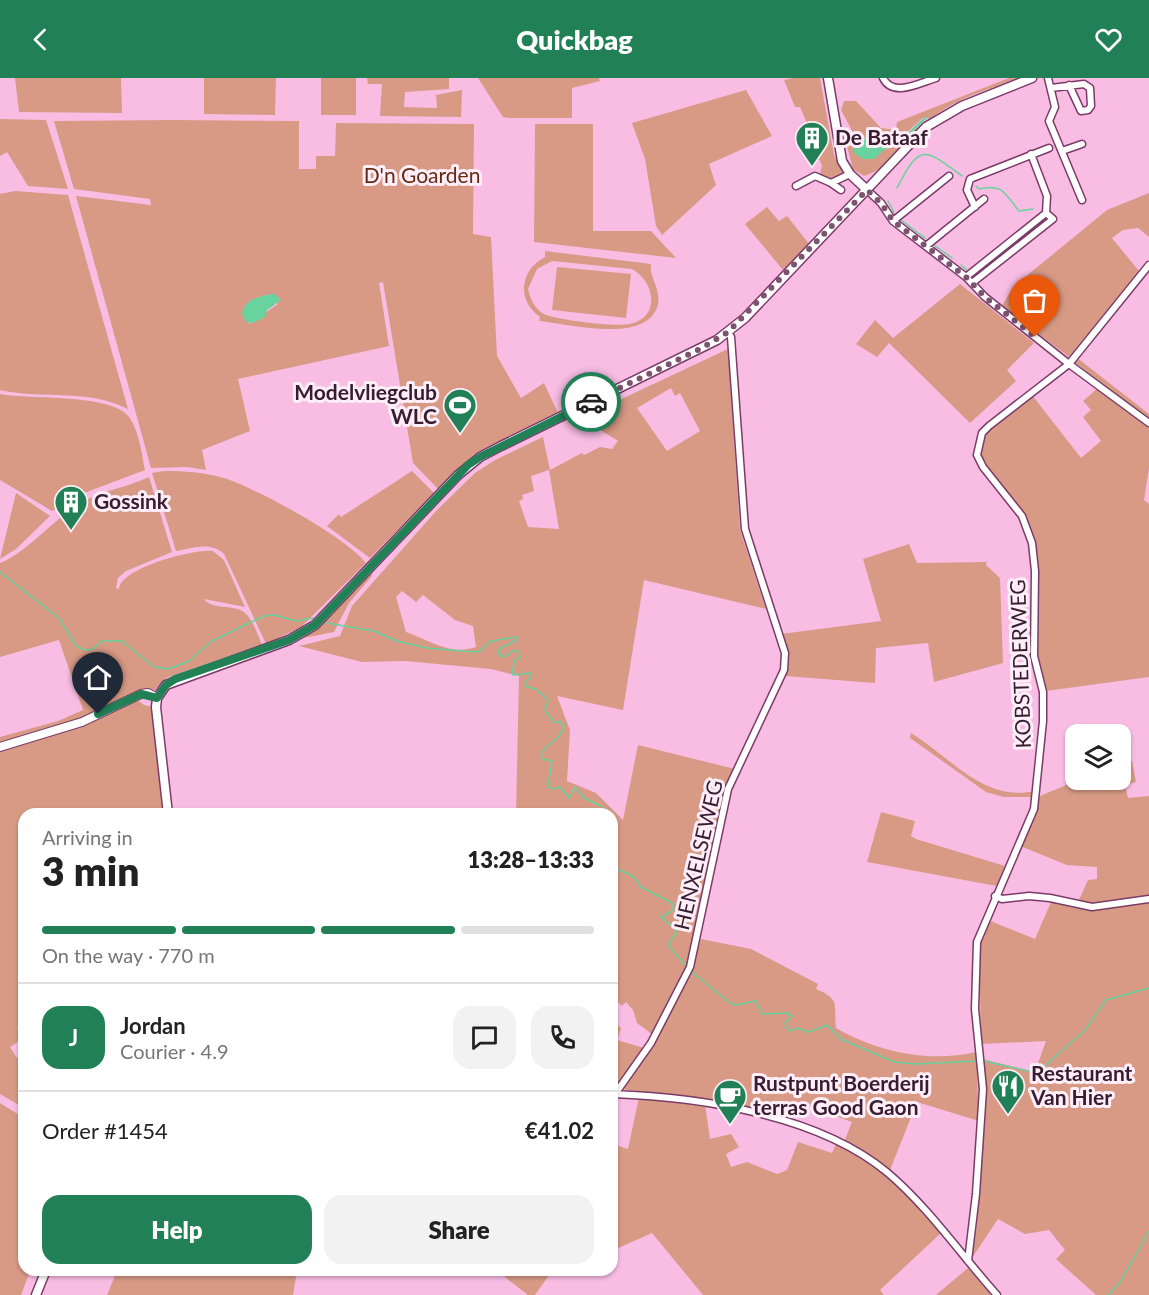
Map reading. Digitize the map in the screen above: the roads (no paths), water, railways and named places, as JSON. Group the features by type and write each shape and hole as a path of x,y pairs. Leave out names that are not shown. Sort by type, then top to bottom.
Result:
{"main road":[{"path":"828,78 841,156 850,174 867,190"},
{"path":"167,808 156,718 157,698 166,685 175,679 289,640 315,625 458,475 480,457 700,349 728,332 926,127 962,106 1031,78"},
{"path":"36,1295 44,1276"}],"street":[{"path":"883,78 887,85 897,89 936,78"},
{"path":"1047,78 1055,107 1049,121 1082,200"},
{"path":"1051,88 1069,85 1084,84 1090,88 1092,106 1088,110 1081,111 1069,85"},
{"path":"1062,151 1082,144"},
{"path":"975,207 967,190 970,179 1049,148"},
{"path":"966,277 1046,213 1047,196 1031,154"},
{"path":"831,183 850,174"},
{"path":"796,186 819,176 841,190"},
{"path":"893,221 949,176"},
{"path":"867,190 881,203 893,221 966,277 985,297 1069,364 1149,423"},
{"path":"926,246 984,199"},
{"path":"972,283 1053,219 1046,213"},
{"name":"KOBSTEDERWEG","path":"968,1261 976,1194 982,1099 975,1009 977,942 1034,809 1041,755 1043,692 1034,656 1035,571 1032,543 1022,516 983,467 978,455 978,446 982,433 989,426 1069,364 1149,265"},
{"name":"HENXELSEWEG","path":"618,1087 651,1043 689,970 728,789 784,670 784,653 745,529 733,357 728,332"},
{"path":"0,747 82,722 141,694 157,698"},
{"path":"995,896 1002,899 1029,896 1050,898 1092,907 1149,899"},
{"path":"618,1094 698,1100 743,1109 813,1132 845,1146 887,1173 910,1194 997,1295"}],"waterway":[{"path":"897,188 912,163 924,155 939,160 962,176"},
{"path":"976,186 979,189 993,188 1003,191 1019,211 1033,209"},
{"path":"888,201 894,212"},
{"path":"901,220 925,238"},
{"path":"974,276 1043,221"},
{"path":"934,245 952,258"},
{"path":"961,265 968,271"},
{"path":"0,572 59,618 76,646 92,650 102,641 122,641 154,667 168,669 189,661 212,641 264,616 274,615 297,621 314,618"},
{"path":"327,623 374,631 397,641 427,648 475,652 480,651 491,641 517,637 517,640 499,649 498,654 504,657 513,651 519,651 520,657 515,660 513,675 531,673 531,677 525,682 527,687 536,689 548,700 545,711 554,722 561,722 564,727 560,735 541,754 542,759 552,761 548,786 552,789 560,787 569,798 575,787 584,798 602,808"},
{"path":"618,870 633,876 641,887 672,903 672,911 661,917 677,931 668,945 688,968"},
{"path":"691,971 730,1003 736,1005 756,1001 762,1014 787,1013 792,1016 785,1023 788,1031 797,1028 809,1032 827,1025 841,1039 894,1062 916,1064 976,1061"},
{"path":"984,1061 1037,1073 1085,1030 1106,1000 1149,988"},
{"path":"1108,1295 1121,1281 1149,1231"}],"place":[{"name":"De Bataaf","path":"812,167"},
{"name":"Modelvliegclub WLC","path":"460,434"},
{"name":"Gossink","path":"71,531"},
{"name":"Restaurant Van Hier","path":"1008,1115"},
{"name":"Rustpunt Boerderij terras Good Gaon","path":"730,1125"}],"park label":[{"name":"D'n Goarden","path":"422,176"}]}
